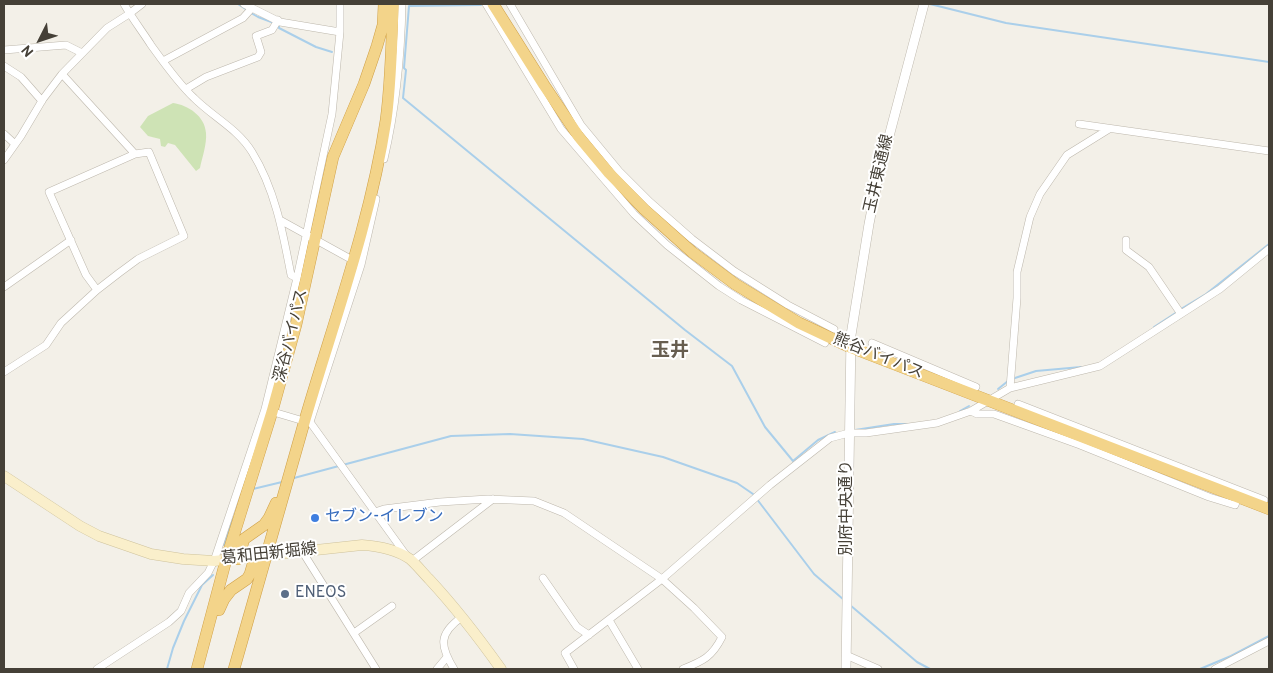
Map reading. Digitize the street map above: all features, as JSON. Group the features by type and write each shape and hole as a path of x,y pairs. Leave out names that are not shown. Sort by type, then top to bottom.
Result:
{"highway":[{"name":"深谷バイパス","path":"198,669 226,560 248,490 268,410 296,324 311,237 334,157 364,84 377,46 383,25 384,4"},
{"path":"234,669 288,482 357,263 386,120 392,64 393,4"},
{"path":"493,4 555,100"},
{"path":"502,4 555,100"},
{"name":"熊谷バイパス","path":"555,100 579,137 642,208 692,252 728,279 799,323 850,348 990,401 1062,425 1211,483 1238,497 1267,504"},
{"path":"226,560 244,539 264,525 288,482"},
{"path":"212,618 217,615 228,595 250,574 255,556"}],"main road":[{"name":"葛和田新堀線","path":"4,476 80,526 99,536 151,554 183,559 226,560 362,545 377,546 410,560 462,617 501,669"}],"street":[{"path":"124,4 163,60 194,99 233,129 252,152 268,185 280,220 291,275 297,278"},
{"path":"4,160 62,74 107,28 142,4"},
{"path":"244,4 250,10 278,20 340,32"},
{"path":"96,669 169,622 181,611 189,593 208,573 226,560 268,410 297,278 311,237 332,114 340,32 340,4"},
{"path":"280,220 357,263 392,127 402,44 402,4"},
{"path":"486,4 561,129 642,208"},
{"path":"510,4 581,125 619,170 642,208"},
{"name":"玉井東通線","path":"850,348 863,258 876,187 924,4"},
{"path":"163,60 243,18 250,10"},
{"path":"186,89 206,77 258,57 261,52 256,36 272,30 278,20"},
{"path":"4,50 66,45 82,53"},
{"path":"4,66 21,77 42,101"},
{"path":"62,74 136,154"},
{"path":"1079,124 1269,151"},
{"path":"1010,388 1017,298 1017,272 1030,217 1040,194 1067,155 1109,129"},
{"path":"4,134 15,144"},
{"path":"4,372 27,359 46,345 61,323 98,290 138,259 184,236 149,152 136,154 49,192 86,275 98,290"},
{"path":"4,287 71,240"},
{"path":"1126,240 1126,250 1149,267 1182,314"},
{"path":"574,669 565,653 662,579 760,493 830,438 849,433 866,433 937,423 971,411 1010,388 1100,366 1220,289 1269,249"},
{"path":"728,279 788,304 834,329"},
{"path":"728,279 741,300 826,343"},
{"path":"872,343 942,382 976,387"},
{"name":"別府中央通り","path":"846,669 850,348"},
{"path":"1018,404 1062,425"},
{"path":"268,410 307,422 341,465 410,560 493,499"},
{"path":"971,411 977,414 994,414 1088,448 1234,505 1238,497"},
{"path":"1211,483 1267,504"},
{"path":"375,512 417,504 493,499 534,501 564,513 662,579 722,637 715,650 702,666 683,669"},
{"path":"302,551 376,669"},
{"path":"543,578 577,627 589,635"},
{"path":"354,633 392,606"},
{"path":"454,669 447,657 442,642 454,623 462,617"},
{"path":"609,620 638,669"},
{"path":"1219,668 1269,641"},
{"path":"846,655 878,669"},
{"path":"438,669 447,657"}],"green space":[{"path":"173,103 195,112 203,121 206,133 205,146 200,168 196,171 175,145 168,143 165,147 161,146 160,139 148,136 140,127 148,116"}],"waterway":[{"path":"238,4 247,10"},
{"path":"930,4 1006,23 1269,62"},
{"path":"481,5 409,6 403,98 685,330 732,366 765,427 793,461 818,440 835,432"},
{"path":"251,13 274,23"},
{"path":"279,25 279,28 316,47 332,52"},
{"path":"1181,309 1206,294 1269,244"},
{"path":"1154,327 1177,312"},
{"path":"1012,379 1036,371 1081,367"},
{"path":"998,389 1008,381"},
{"path":"960,411 969,406"},
{"path":"855,430 894,424 908,424"},
{"path":"294,478 451,436 510,434 583,439 663,457 737,483 753,494 814,574 844,600"},
{"path":"253,489 282,482"},
{"path":"224,545 232,519"},
{"path":"167,669 184,621 202,585 213,575"},
{"path":"850,605 917,662 930,669"},
{"path":"1200,669 1231,656 1269,636"}],"place":[{"name":"セブン-イレブン","path":"315,518"},
{"name":"ENEOS","path":"285,594"}],"district":[{"name":"玉井","path":"670,352"}]}
